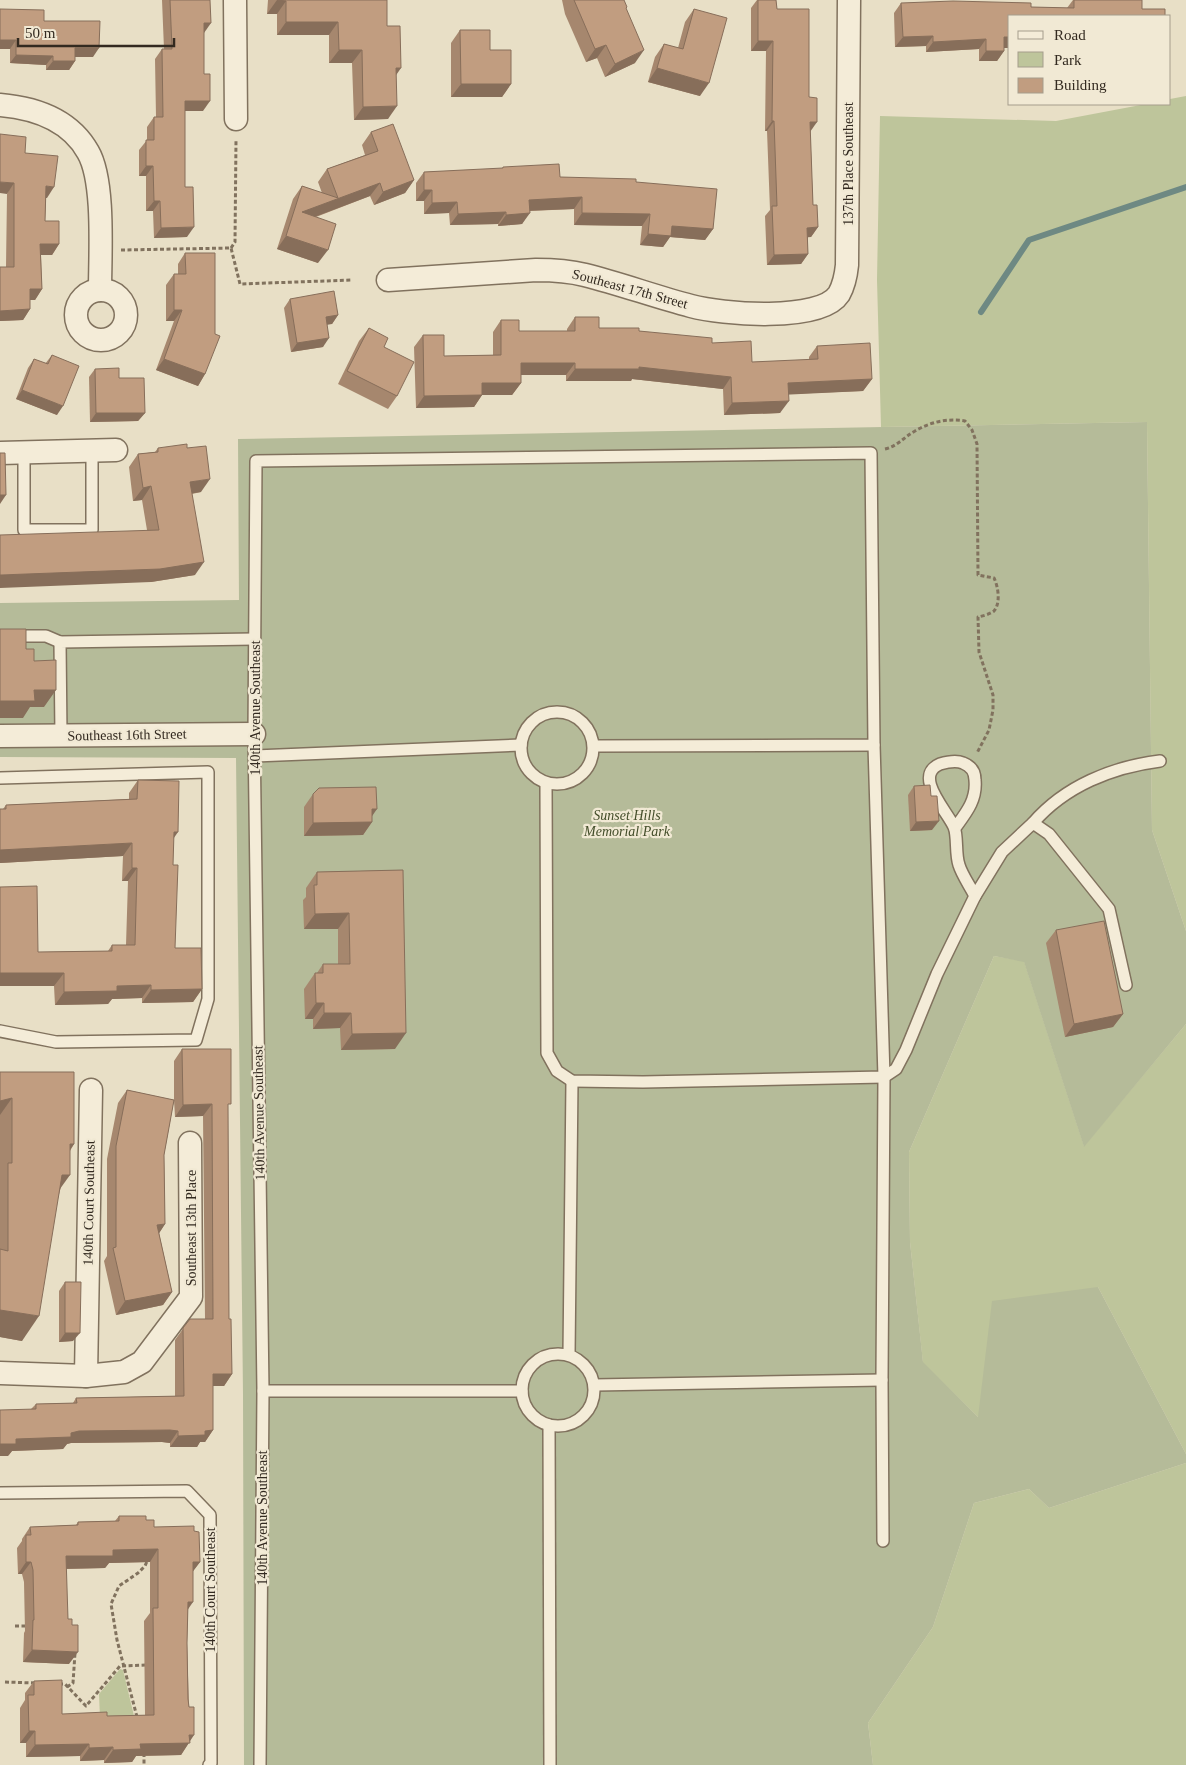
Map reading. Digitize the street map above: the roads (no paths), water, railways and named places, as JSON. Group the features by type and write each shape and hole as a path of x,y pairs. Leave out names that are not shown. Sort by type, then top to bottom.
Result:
{"street":[{"path":"235,0 236,119"},
{"name":"137th Place Southeast","path":"811,310 824,305 838,296 845,280 847,265 849,0"},
{"path":"0,104 29,109 53,118 72,132 88,152 95,170 99,193 100,290"},
{"name":"Southeast 17th Street","path":"388,280 560,270 585,275 718,312 789,313 811,310"},
{"path":"0,453 116,450"},
{"name":"Southeast 16th Street","path":"0,736 254,734"},
{"name":"140th Court Southeast","path":"86,1376 91,1090"},
{"name":"Southeast 13th Place","path":"0,1373 86,1376 124,1372 142,1362 191,1296 190,1143"}],"lane":[{"path":"24,453 24,530 92,530 92,451"},
{"name":"140th Avenue Southeast","path":"260,1765 262,1391 254,734 256,461 872,452 874,745"},
{"path":"0,636 46,636 60,642 254,639"},
{"path":"60,642 61,736"},
{"path":"552,712 564,713 575,717 585,724 591,734 594,746 593,757 588,768 580,777 570,783 558,785 546,783 535,778 527,769 522,758 521,746 524,734 531,723 540,716 552,712"},
{"path":"594,746 874,745 884,1078 883,1541"},
{"path":"255,756 521,746"},
{"path":"955,828 974,798 975,773 962,762 952,761 937,766 932,771 930,779 937,802 955,828 955,848 959,866 975,896"},
{"path":"546,783 548,1053 557,1071 572,1081 643,1082 884,1078 896,1069 906,1050 937,974 975,896 1002,852 1040,814 1066,793 1099,776 1136,764 1160,762"},
{"path":"0,778 208,772 208,999 196,1040 56,1042 0,1031"},
{"path":"1033,823 1049,834 1109,909 1126,985"},
{"path":"568,1355 572,1081"},
{"path":"557,1353 578,1359 592,1375 595,1385 594,1397 590,1408 583,1417 561,1426 549,1425 530,1413 524,1402 522,1391 528,1369 536,1361 557,1353"},
{"path":"595,1385 882,1380"},
{"path":"262,1391 522,1391"},
{"path":"549,1425 550,1765"},
{"name":"140th Court Southeast","path":"0,1493 187,1491 210,1515 211,1764 209,1765"}],"waterway":[{"path":"981,312 1029,240 1186,187"}],"park label":[{"name":"Sunset Hills Memorial Park","path":"627,824"}]}
